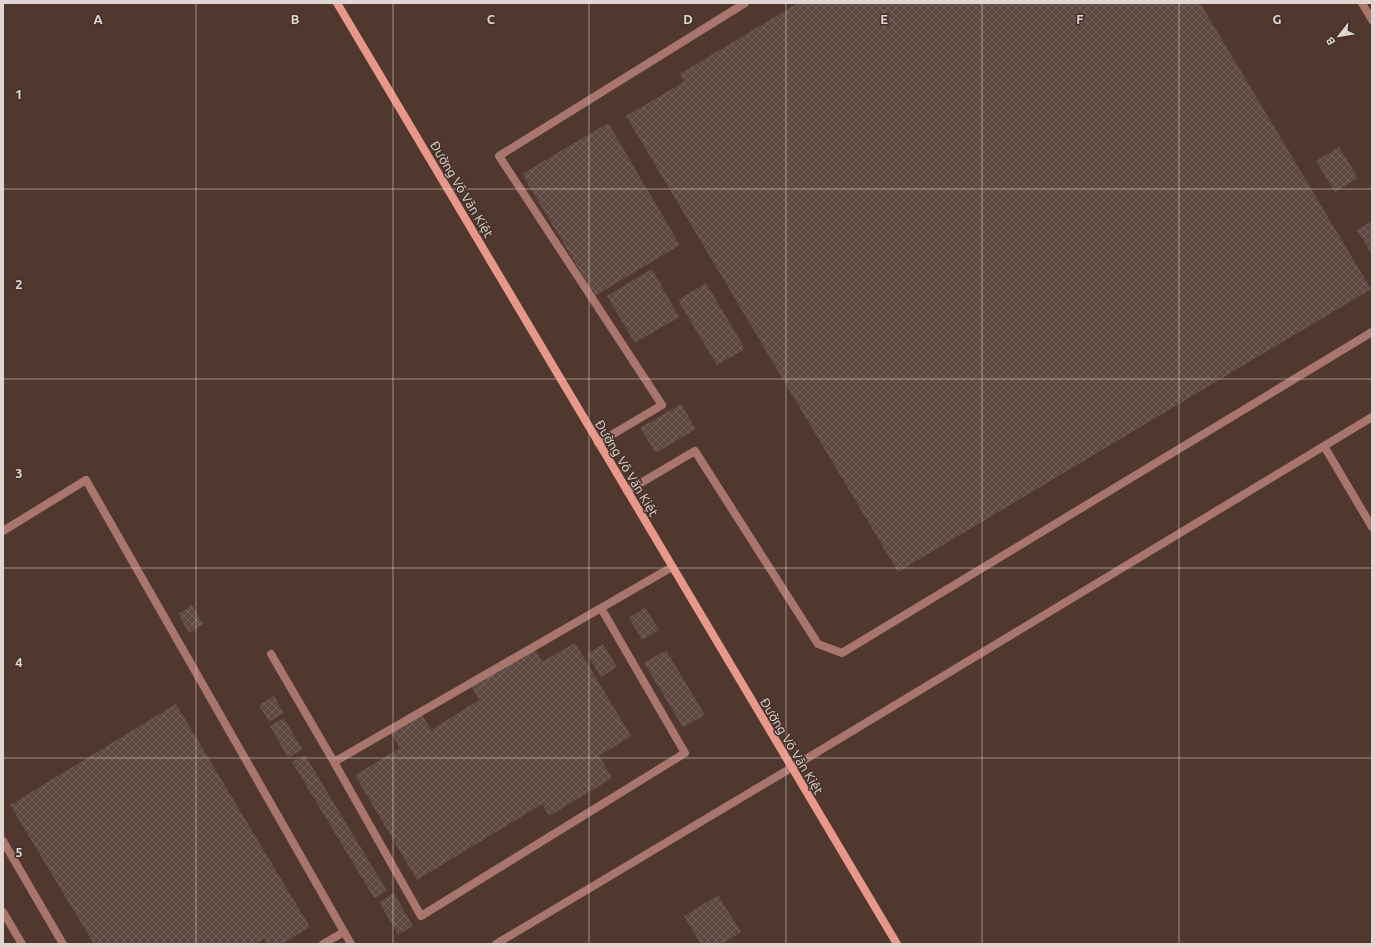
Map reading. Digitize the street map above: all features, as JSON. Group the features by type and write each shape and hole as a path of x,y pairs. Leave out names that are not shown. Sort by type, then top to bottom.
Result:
{"street":[{"name":"Đường Võ Văn Kiệt","path":"337,3 896,944"},
{"path":"598,443 662,404 499,156 745,3"},
{"path":"1362,3 1372,20"},
{"path":"627,491 695,451 818,644 842,653 1372,332"},
{"path":"496,944 791,768 1372,417"},
{"path":"1324,446 1372,527"},
{"path":"3,531 86,480 351,944"},
{"path":"334,762 672,567"},
{"path":"272,654 421,916 685,753 601,608"},
{"path":"3,841 64,944"},
{"path":"3,912 22,944"},
{"path":"322,944 344,932"}],"shaded area":[{"path":"3,3 1372,3 1372,944 3,944"}],"building":[{"path":"798,3 1200,3 1371,289 898,572 626,116 684,82 680,74"},
{"path":"608,123 680,245 595,296 522,174"},
{"path":"1339,147 1358,178 1335,192 1316,161"},
{"path":"1372,221 1372,255 1357,230"},
{"path":"652,269 679,317 635,343 607,296"},
{"path":"706,283 745,349 717,365 678,300"},
{"path":"681,404 696,429 656,453 640,428"},
{"path":"192,605 203,624 189,633 178,614"},
{"path":"645,607 659,630 642,640 629,618"},
{"path":"575,643 631,736 599,756 612,778 549,816 542,804 417,880 355,775 400,748 390,732 421,713 431,730 479,700 472,687 535,649 542,662"},
{"path":"603,644 617,667 601,677 587,654"},
{"path":"666,650 705,715 683,727 644,663"},
{"path":"274,696 284,713 269,722 259,705"},
{"path":"176,704 310,927 282,944 267,944 264,939 256,944 94,944 10,805"},
{"path":"284,718 302,749 288,758 270,726"},
{"path":"305,755 387,891 374,898 292,762"},
{"path":"394,893 413,926 398,935 379,902"},
{"path":"718,895 741,932 722,944 701,944 684,916"}]}
